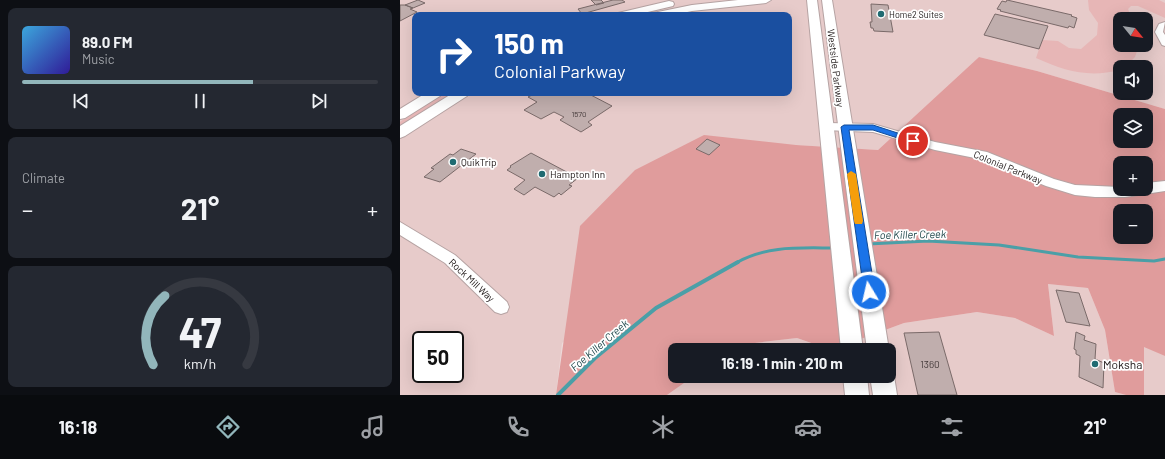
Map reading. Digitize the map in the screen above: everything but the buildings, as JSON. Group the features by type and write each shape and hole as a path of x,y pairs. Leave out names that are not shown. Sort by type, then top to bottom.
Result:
{"main road":[{"path":"636,12 693,0"},
{"path":"672,12 692,8 766,0"},
{"name":"Westside Parkway","path":"812,0 828,127 851,343"},
{"name":"Westside Parkway","path":"827,0 844,127 877,343"},
{"path":"400,115 430,96"},
{"path":"400,133 457,96"},
{"path":"855,383 857,395"},
{"path":"883,383 885,395"}],"street":[{"path":"1165,24 1159,32 1165,43"},
{"name":"Colonial Parkway","path":"828,127 873,128 935,146 983,154 1050,183 1075,190 1113,191"},
{"path":"1153,187 1165,186"},
{"name":"Rock Mill Way","path":"400,228 450,259 501,307"}],"shaded area":[{"path":"400,0 1165,0 1165,109 1135,100 1153,100 1153,60 1113,60 1113,94 1037,71 979,57 878,150 796,145 562,343 556,395 400,395"},
{"path":"1088,0 1159,0 1165,3 1165,18 1138,6 1131,6 1128,9 1129,12 1113,12 1113,52 1137,52 1132,60 1113,60 1113,71 1097,73 1077,72 1067,70 1036,58 1042,40 1058,41 1069,48 1081,49 1097,35 1098,23 1089,10"},
{"path":"979,57 1037,71 1113,94 1113,100 1135,100 1165,109 1165,356 1144,347 1144,395 1126,395 1115,392 1105,330 1088,288 1048,284 1054,336 1015,318 977,312 904,323 850,343 811,343 797,338 754,343 668,343 668,383 684,383 667,395 556,395 580,226 635,170 704,135 796,145 878,150"},
{"path":"437,96 452,96 400,130 400,122"},
{"path":"1048,284 1088,288 1105,330 1115,392 1126,395 667,395 684,383 896,383 896,343 850,343 904,323 977,312 1015,318 1054,336"},
{"path":"797,338 810,343 754,343"},
{"path":"1144,346 1165,356 1165,395 1144,395"}],"waterway":[{"name":"Foe Killer Creek","path":"868,244 928,241 999,245 1078,257 1154,261 1165,259"},
{"name":"Foe Killer Creek","path":"738,262 748,257 772,250 797,248 835,248"},
{"name":"Foe Killer Creek","path":"558,395 595,358 656,308 738,262"}],"slow traffic":[{"path":"851,174 858,221"}],"place":[{"name":"Home2 Suites","path":"881,14"},
{"name":"QuikTrip","path":"453,162"},
{"name":"Hampton Inn","path":"542,174"},
{"name":"Moksha","path":"1095,364"}],"route":[{"path":"869,292 844,127 885,130 913,141"}]}
